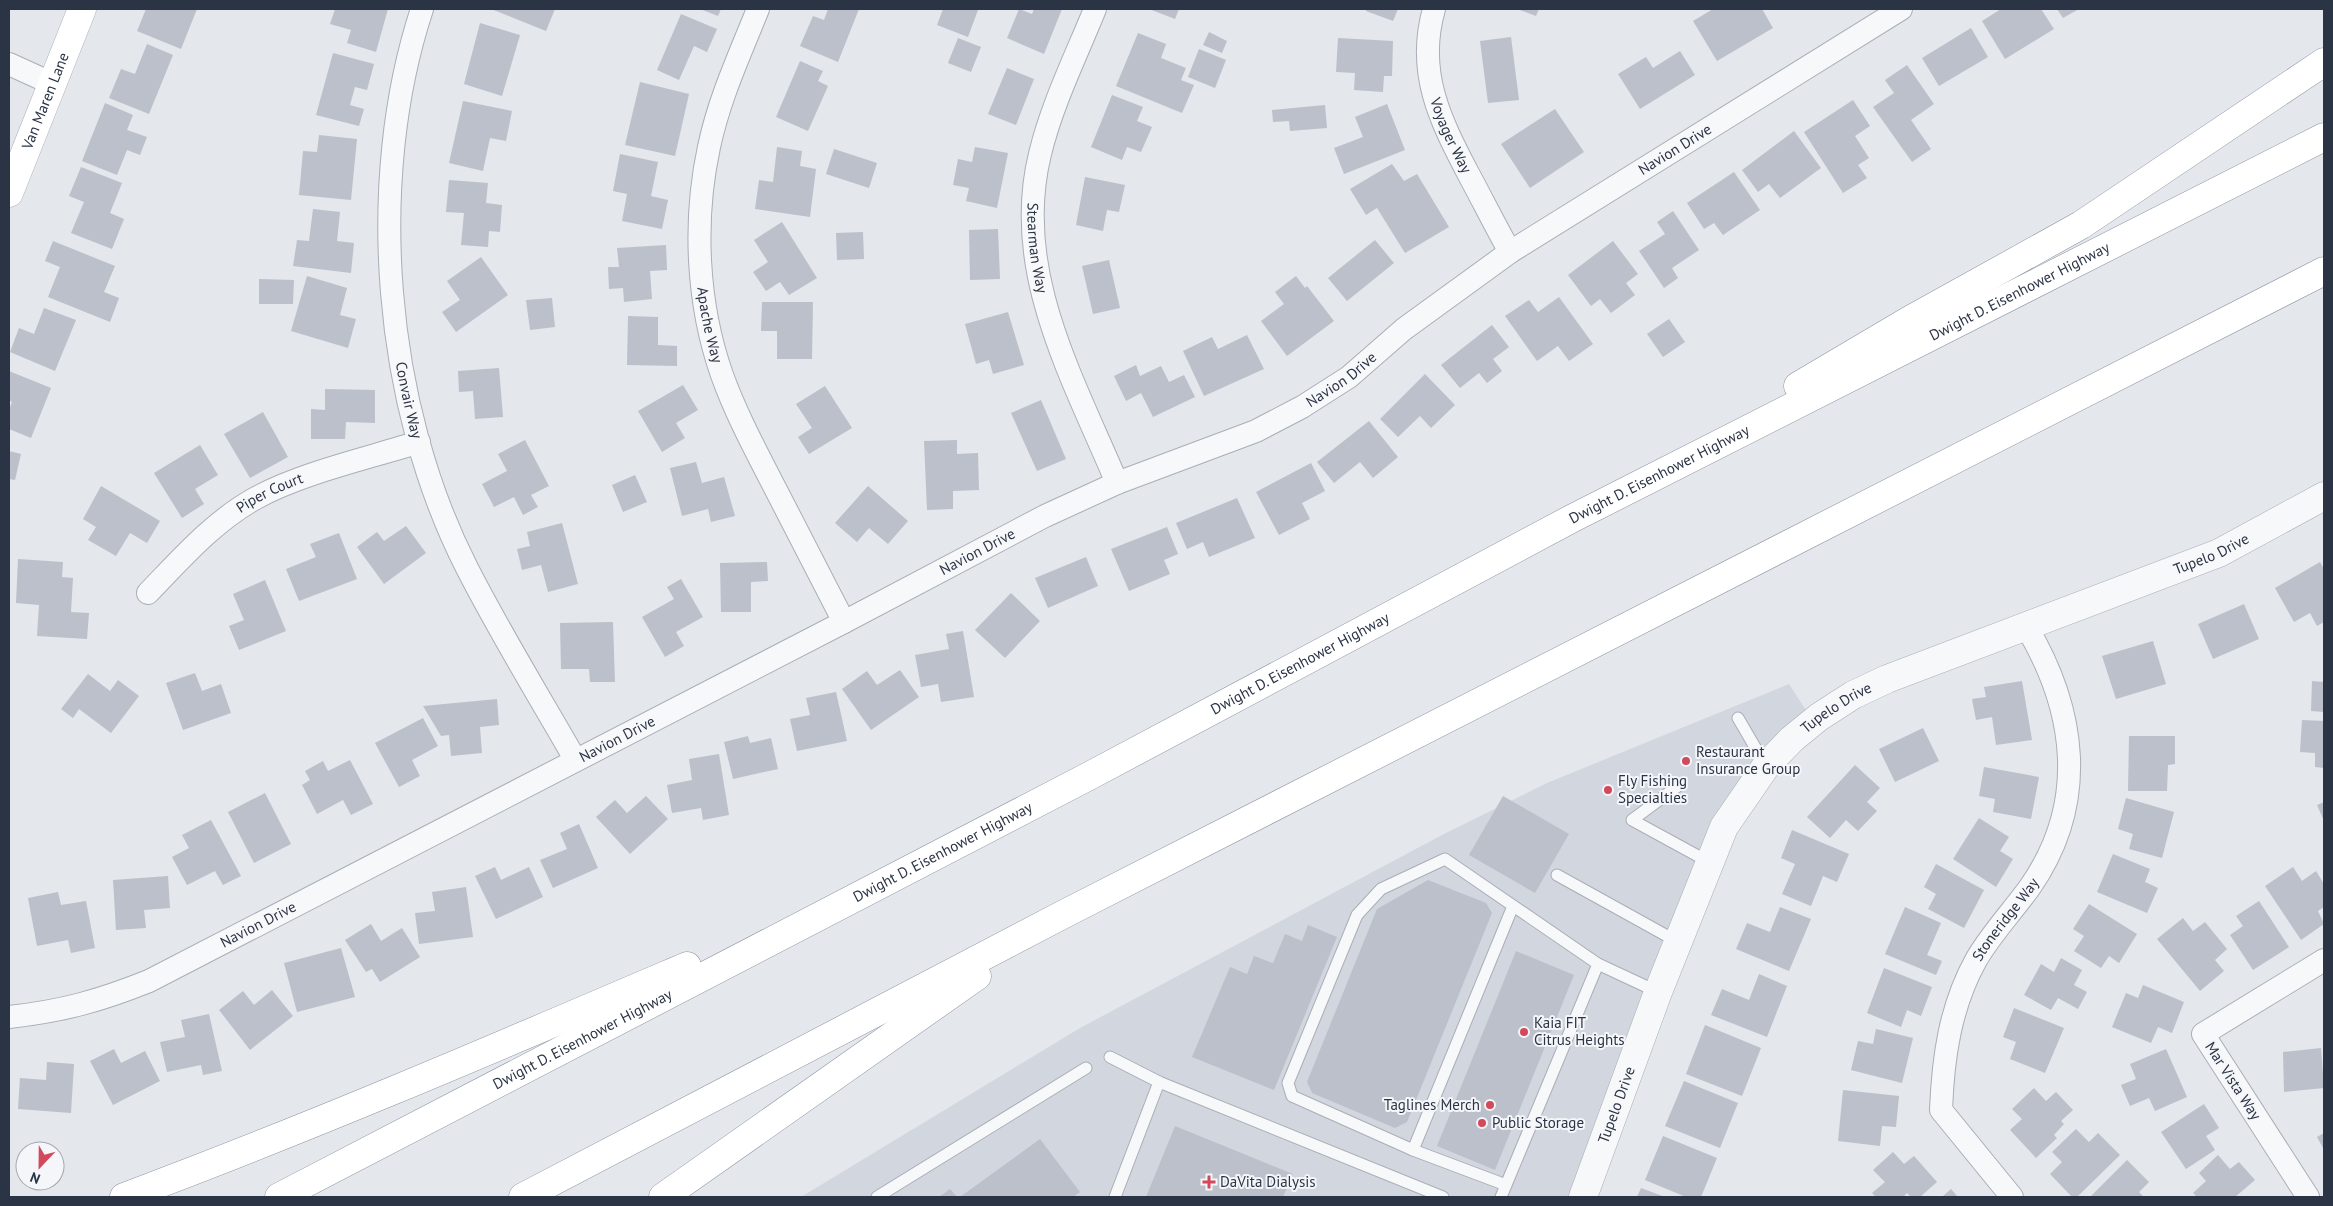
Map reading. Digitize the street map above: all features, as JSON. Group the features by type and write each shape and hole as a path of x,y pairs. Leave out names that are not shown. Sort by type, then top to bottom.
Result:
{"main road":[{"name":"Van Maren Lane","path":"9,193 82,9"},
{"path":"1575,517 1908,321 2081,225 2324,62"},
{"name":"Dwight D. Eisenhower Highway","path":"279,1197 1091,775 1575,517 2324,137"},
{"path":"523,1197 1066,913 2324,271"},
{"path":"124,1197 215,1163 456,1065 882,883"},
{"path":"663,1197 1066,913"}],"street":[{"name":"Convair Way","path":"422,9 401,96 390,203 390,258 394,311 402,365 419,442 441,508 467,568 575,759"},
{"name":"Apache Way","path":"758,9 721,103 709,148 702,193 700,238 702,284 710,329 722,373 738,416 844,622"},
{"name":"Stearman Way","path":"1095,9 1048,125 1040,155 1033,209 1034,251 1046,312 1116,483"},
{"name":"Voyager Way","path":"1434,9 1427,49 1429,78 1436,107 1448,135 1510,252"},
{"name":"Navion Drive","path":"9,1017 53,1012 101,1000 149,981 1045,516 1116,483 1256,431 1302,407 1349,377 1404,329 1510,252 1901,9"},
{"path":"9,64 53,84"},
{"name":"Piper Court","path":"148,594 200,540 227,517 256,498 289,483 419,442"},
{"name":"Tupelo Drive","path":"1583,1197 1658,992 1724,827 1766,766 1792,739 1812,722 1853,695 1887,679 2219,553 2324,496"},
{"name":"Stoneridge Way","path":"2012,1197 1940,1110 1943,1063 1957,1004 1975,962 1987,942 2030,886 2046,859 2058,830 2066,800 2069,753 2066,722 2058,692 2047,663 2026,626"},
{"name":"Mar Vista Way","path":"2308,1197 2203,1034 2324,960"}],"lane":[{"path":"1738,718 1766,766"},
{"path":"1678,786 1632,820 1709,862"},
{"path":"1506,1185 1412,1150 1292,1096 1288,1083 1357,916 1381,890 1445,859 1598,964 1658,992"},
{"path":"1557,875 1678,942"},
{"path":"1412,1150 1513,906"},
{"path":"1501,1197 1598,964"},
{"path":"1110,1058 1159,1082 1443,1197"},
{"path":"877,1197 1086,1068"},
{"path":"1115,1197 1159,1082"}],"shaded area":[{"path":"1789,684 1807,712 1713,827 1568,1197 801,1197 1080,1028 1442,835 1547,783"}],"building":[{"path":"146,9 197,9 181,49 137,31"},
{"path":"335,9 388,9 376,52 347,43 351,30 330,24"},
{"path":"491,9 555,9 546,31"},
{"path":"700,9 721,9 718,16"},
{"path":"828,9 859,9 838,62 800,46 813,16 824,20"},
{"path":"943,9 978,10 968,37 937,25"},
{"path":"1019,9 1032,14 1034,9 1062,9 1044,54 1007,38"},
{"path":"1149,9 1179,9 1175,19"},
{"path":"1367,9 1398,9 1393,21 1366,11"},
{"path":"1517,9 1539,9 1536,16"},
{"path":"1713,9 1762,9 1773,28 1717,61 1693,21"},
{"path":"2001,9 2041,9 2054,29 2005,59 1982,21"},
{"path":"2057,9 2079,9 2063,18"},
{"path":"681,14 717,29 707,52 694,46 679,80 657,70"},
{"path":"480,23 520,35 502,96 464,84"},
{"path":"1971,28 1988,57 1939,86 1922,58"},
{"path":"1209,32 1227,41 1222,53 1203,45"},
{"path":"1138,33 1166,44 1161,58 1186,68 1181,80 1194,85 1182,113 1116,86"},
{"path":"1511,37 1519,100 1488,103 1480,41"},
{"path":"958,38 981,47 971,72 948,63"},
{"path":"1338,38 1393,41 1392,76 1384,76 1383,92 1354,90 1355,73 1336,72"},
{"path":"147,44 173,55 149,114 109,98 121,69 135,74"},
{"path":"1199,49 1226,60 1215,88 1188,77"},
{"path":"1680,51 1695,75 1640,109 1618,74 1646,57 1653,68"},
{"path":"333,53 374,64 367,90 355,87 350,105 364,109 359,126 316,115"},
{"path":"800,61 823,71 818,81 828,86 808,131 776,117"},
{"path":"1907,65 1934,104 1911,120 1931,149 1912,162 1873,107 1894,93 1885,80"},
{"path":"1007,68 1034,79 1016,125 988,114"},
{"path":"640,82 689,94 675,156 625,145"},
{"path":"1112,95 1143,107 1137,121 1152,127 1141,152 1127,147 1122,160 1091,147"},
{"path":"1853,100 1870,126 1855,136 1869,158 1858,165 1867,178 1843,193 1804,132"},
{"path":"463,101 512,111 506,141 490,138 483,171 449,163"},
{"path":"105,103 133,115 127,130 147,137 140,155 127,150 117,175 82,161"},
{"path":"1387,104 1405,150 1344,174 1334,148 1363,137 1355,117"},
{"path":"1325,105 1327,128 1290,131 1289,121 1273,122 1272,110"},
{"path":"1555,109 1584,152 1530,188 1501,144"},
{"path":"1794,131 1821,168 1780,198 1769,184 1758,192 1742,170"},
{"path":"319,135 357,139 351,200 299,195 303,151 317,152"},
{"path":"777,147 802,151 800,166 816,169 810,217 755,209 759,180 773,182"},
{"path":"975,147 1008,153 997,208 966,201 969,188 953,185 958,159 972,162"},
{"path":"834,149 877,163 869,188 826,174"},
{"path":"620,154 658,162 651,196 668,200 662,229 622,221 627,194 613,191"},
{"path":"1392,164 1404,181 1417,174 1449,227 1405,253 1377,208 1366,215 1350,189"},
{"path":"81,167 122,183 110,213 124,219 112,249 71,233 84,202 69,196"},
{"path":"1734,172 1760,210 1723,235 1714,223 1704,229 1687,203"},
{"path":"1085,177 1125,185 1119,212 1107,210 1103,231 1076,225"},
{"path":"449,180 488,183 486,203 502,205 500,232 489,231 488,247 461,245 464,213 446,212"},
{"path":"313,209 340,212 337,241 354,243 351,273 293,266 297,240 309,241"},
{"path":"1673,211 1699,250 1672,268 1678,278 1664,288 1639,251 1665,234 1657,222"},
{"path":"782,222 817,278 789,295 780,282 766,291 753,272 768,262 754,240"},
{"path":"998,229 1000,279 970,280 969,230"},
{"path":"863,232 864,259 837,260 836,233"},
{"path":"1375,240 1394,263 1347,301 1328,278"},
{"path":"53,241 115,266 104,292 119,298 110,322 48,297 60,267 45,261"},
{"path":"1613,241 1638,274 1626,283 1635,295 1611,313 1600,299 1591,306 1568,275"},
{"path":"666,245 667,270 650,271 652,299 624,302 623,288 609,289 608,267 619,267 617,248"},
{"path":"481,257 508,295 456,332 442,312 460,300 447,281"},
{"path":"1109,260 1120,308 1093,314 1082,266"},
{"path":"307,276 347,288 340,315 356,319 348,348 291,331"},
{"path":"1296,276 1305,288 1307,286 1334,321 1287,356 1261,321 1284,304 1275,292"},
{"path":"259,279 294,280 293,304 259,304"},
{"path":"1559,297 1593,344 1569,361 1558,346 1537,361 1505,316 1529,300 1538,312"},
{"path":"552,298 555,327 530,330 526,300"},
{"path":"762,302 813,302 812,359 777,359 777,331 761,331"},
{"path":"44,308 76,320 55,371 10,352 19,328 34,334"},
{"path":"1008,312 1024,365 993,374 989,360 976,364 965,324"},
{"path":"628,316 658,317 658,345 677,346 677,366 627,365"},
{"path":"1669,319 1685,342 1663,357 1647,334"},
{"path":"1492,325 1509,347 1493,359 1502,371 1487,383 1479,373 1460,388 1441,365"},
{"path":"1247,335 1264,369 1204,396 1183,351 1212,337 1218,349"},
{"path":"1136,365 1140,376 1161,366 1169,382 1184,375 1195,397 1153,417 1141,393 1126,401 1114,376"},
{"path":"499,368 503,417 475,419 473,391 459,392 458,371"},
{"path":"9,371 51,388 31,438 9,429 9,410 12,402 9,400"},
{"path":"1425,374 1455,405 1431,428 1420,416 1398,437 1380,419"},
{"path":"683,385 698,410 676,423 685,438 662,452 638,411"},
{"path":"825,386 852,428 809,454 798,437 812,428 796,404"},
{"path":"325,389 375,390 375,423 346,422 345,439 311,439 311,409 325,410"},
{"path":"1041,400 1066,459 1037,471 1011,413"},
{"path":"263,412 288,457 250,478 224,434"},
{"path":"1369,421 1398,457 1373,478 1360,462 1334,483 1317,462"},
{"path":"525,440 549,486 531,495 538,507 523,515 514,497 494,507 482,484 507,471 498,454"},
{"path":"957,440 957,454 978,453 979,490 953,491 953,509 927,510 924,441"},
{"path":"200,445 218,475 195,489 204,504 182,518 154,473"},
{"path":"9,451 21,454 15,480 9,479"},
{"path":"696,462 702,483 724,477 735,516 711,522 708,509 682,516 670,468"},
{"path":"1311,463 1325,491 1302,503 1310,519 1279,535 1256,492"},
{"path":"635,475 647,502 623,512 612,485"},
{"path":"101,486 160,521 147,543 130,533 116,556 88,540 96,527 83,519"},
{"path":"868,486 908,521 888,544 869,528 857,542 835,523"},
{"path":"1237,498 1255,538 1209,557 1203,542 1187,549 1176,523"},
{"path":"562,523 578,584 548,592 541,565 522,570 517,549 530,546 527,532"},
{"path":"406,526 426,553 384,584 357,547 377,532 384,541"},
{"path":"1167,527 1178,554 1164,560 1170,574 1129,591 1111,549"},
{"path":"339,533 357,579 299,601 286,569 316,557 310,544"},
{"path":"1086,557 1098,586 1048,608 1035,578"},
{"path":"18,559 63,562 62,577 73,578 71,612 89,613 87,639 37,636 39,605 16,603"},
{"path":"767,562 768,581 751,582 751,612 721,612 720,563"},
{"path":"2320,562 2324,569 2324,622 2317,626 2310,613 2294,622 2275,588"},
{"path":"681,579 703,617 676,632 684,646 665,657 642,617 674,599 667,587"},
{"path":"265,580 286,631 239,650 229,626 244,620 233,594"},
{"path":"1011,593 1040,621 1005,658 975,630"},
{"path":"2244,604 2259,639 2213,659 2198,624"},
{"path":"613,622 615,682 590,682 589,669 561,669 560,623"},
{"path":"963,631 974,697 941,702 938,684 921,687 915,655 949,649 946,634"},
{"path":"2153,641 2166,684 2116,699 2102,656"},
{"path":"900,670 919,697 871,730 842,689 867,671 877,685"},
{"path":"195,673 202,691 221,684 231,713 183,730 166,683"},
{"path":"88,674 110,691 118,680 139,696 111,733 79,709 73,718 61,709"},
{"path":"2022,681 2032,740 1996,745 1992,717 1976,720 1972,699 1986,697 1984,687"},
{"path":"2312,681 2324,682 2324,712 2311,711"},
{"path":"836,692 847,741 797,751 790,719 810,715 806,698"},
{"path":"497,699 499,725 480,727 482,753 451,756 449,735 441,736 423,706"},
{"path":"423,718 438,746 412,760 420,776 399,787 375,743"},
{"path":"2302,720 2324,721 2324,768 2315,767 2315,753 2300,752"},
{"path":"1923,728 1939,761 1895,782 1879,749"},
{"path":"748,736 750,743 771,738 778,769 733,779 724,742"},
{"path":"2129,736 2175,736 2175,764 2168,765 2167,791 2128,791"},
{"path":"719,754 729,815 703,820 701,808 672,813 667,785 692,780 689,759"},
{"path":"350,760 373,804 351,815 343,800 317,814 302,785 310,780 305,771 323,761 328,771"},
{"path":"1855,765 1880,788 1867,802 1877,811 1858,831 1846,820 1830,838 1807,817"},
{"path":"1984,767 2039,777 2031,819 1993,812 1995,799 1979,796"},
{"path":"265,793 291,844 254,863 228,812"},
{"path":"646,796 668,819 630,854 596,817 615,800 627,813"},
{"path":"1503,796 1569,834 1535,893 1469,855"},
{"path":"2126,798 2174,812 2162,858 2129,849 2133,834 2118,829"},
{"path":"2324,802 2324,821 2317,805"},
{"path":"1979,818 2009,837 2000,851 2013,859 1996,887 1953,859"},
{"path":"211,820 241,876 223,885 215,871 187,885 172,857 189,848 182,835"},
{"path":"579,824 598,868 553,888 540,860 567,849 560,833"},
{"path":"1792,830 1849,854 1837,882 1823,876 1811,906 1782,894 1795,864 1781,858"},
{"path":"2113,854 2150,869 2145,882 2158,888 2147,913 2097,892"},
{"path":"1936,864 1984,890 1964,928 1928,909 1936,894 1924,887"},
{"path":"495,867 501,880 529,867 543,897 496,919 475,876"},
{"path":"2293,867 2302,881 2316,871 2324,884 2324,907 2318,911 2324,924 2301,940 2265,886"},
{"path":"168,876 170,908 144,910 146,928 116,930 113,880"},
{"path":"1428,880 1486,903 1492,913 1407,1122 1395,1128 1312,1093 1307,1082 1377,909"},
{"path":"466,887 473,937 419,944 415,913 435,911 432,892"},
{"path":"58,892 61,905 86,901 95,948 71,953 68,940 37,946 28,898"},
{"path":"2259,901 2289,947 2253,970 2230,935 2243,926 2236,916"},
{"path":"2089,904 2137,934 2119,963 2109,956 2101,968 2074,951 2084,936 2073,929"},
{"path":"1780,907 1811,919 1789,971 1736,949 1747,923 1770,932"},
{"path":"1905,907 1941,923 1927,955 1942,961 1936,975 1885,954"},
{"path":"2183,918 2193,931 2205,922 2227,949 2215,960 2224,971 2200,991 2157,939"},
{"path":"371,924 381,941 402,928 420,957 380,982 372,969 366,972 345,940"},
{"path":"1308,925 1337,937 1274,1090 1192,1057 1230,967 1247,974 1254,956 1273,963 1285,934 1302,941"},
{"path":"341,948 355,997 297,1012 284,963"},
{"path":"1516,951 1574,975 1495,1170 1437,1146"},
{"path":"2061,958 2082,970 2074,985 2087,992 2078,1009 2058,998 2051,1010 2024,995 2041,964 2054,972"},
{"path":"1884,968 1932,987 1921,1016 1907,1010 1901,1027 1867,1013"},
{"path":"1759,974 1787,986 1767,1037 1711,1015 1722,989 1749,1000"},
{"path":"2143,985 2184,1002 2172,1033 2158,1027 2151,1043 2112,1027 2126,993 2138,998"},
{"path":"272,990 293,1016 250,1050 219,1010 243,991 254,1005"},
{"path":"2014,1008 2064,1028 2045,1073 2010,1059 2016,1042 2003,1037"},
{"path":"209,1014 222,1071 203,1075 201,1065 167,1072 160,1042 185,1037 181,1020"},
{"path":"1705,1025 1761,1048 1742,1096 1686,1074"},
{"path":"1876,1029 1913,1038 1902,1083 1851,1070 1858,1041 1873,1044"},
{"path":"2321,1048 2324,1088 2284,1092 2283,1052"},
{"path":"114,1049 121,1063 145,1051 160,1081 113,1105 90,1061"},
{"path":"2166,1049 2187,1097 2155,1111 2149,1098 2130,1106 2121,1085 2136,1079 2130,1064"},
{"path":"47,1062 74,1064 71,1113 18,1109 20,1078 46,1080"},
{"path":"1684,1081 1738,1103 1720,1148 1665,1126"},
{"path":"2034,1088 2046,1101 2056,1092 2073,1110 2061,1121 2064,1124 2054,1135 2057,1138 2036,1158 2010,1130 2022,1119 2012,1109"},
{"path":"1843,1090 1899,1096 1896,1127 1882,1126 1880,1146 1838,1141"},
{"path":"2204,1104 2219,1128 2206,1136 2215,1150 2186,1169 2161,1132"},
{"path":"1175,1126 1293,1174 1283,1197 1146,1197"},
{"path":"2076,1129 2089,1142 2098,1133 2120,1155 2077,1197 2072,1197 2050,1174 2062,1162 2052,1152"},
{"path":"2324,1133 2324,1150 2317,1137"},
{"path":"1663,1136 1717,1158 1701,1197 1686,1197 1645,1180"},
{"path":"1040,1139 1080,1192 1073,1197 960,1197"},
{"path":"1893,1152 1904,1164 1914,1156 1937,1182 1920,1197 1911,1197 1907,1193 1903,1197 1876,1197 1872,1193 1885,1182 1873,1170"},
{"path":"2218,1155 2230,1169 2239,1162 2255,1180 2235,1197 2197,1197 2193,1193 2206,1181 2199,1173"},
{"path":"2127,1160 2149,1182 2139,1192 2144,1197 2090,1197"},
{"path":"1641,1188 1665,1197 1637,1197"},
{"path":"950,1189 957,1197 939,1197"},
{"path":"1951,1189 1958,1197 1942,1197"}],"place":[{"name":"Restaurant Insurance Group","path":"1686,761"},
{"name":"Fly Fishing Specialties","path":"1608,790"},
{"name":"Kaia FIT Citrus Heights","path":"1524,1032"},
{"name":"Taglines Merch","path":"1490,1105"},
{"name":"Public Storage","path":"1482,1123"},
{"name":"DaVita Dialysis","path":"1209,1182"}]}
